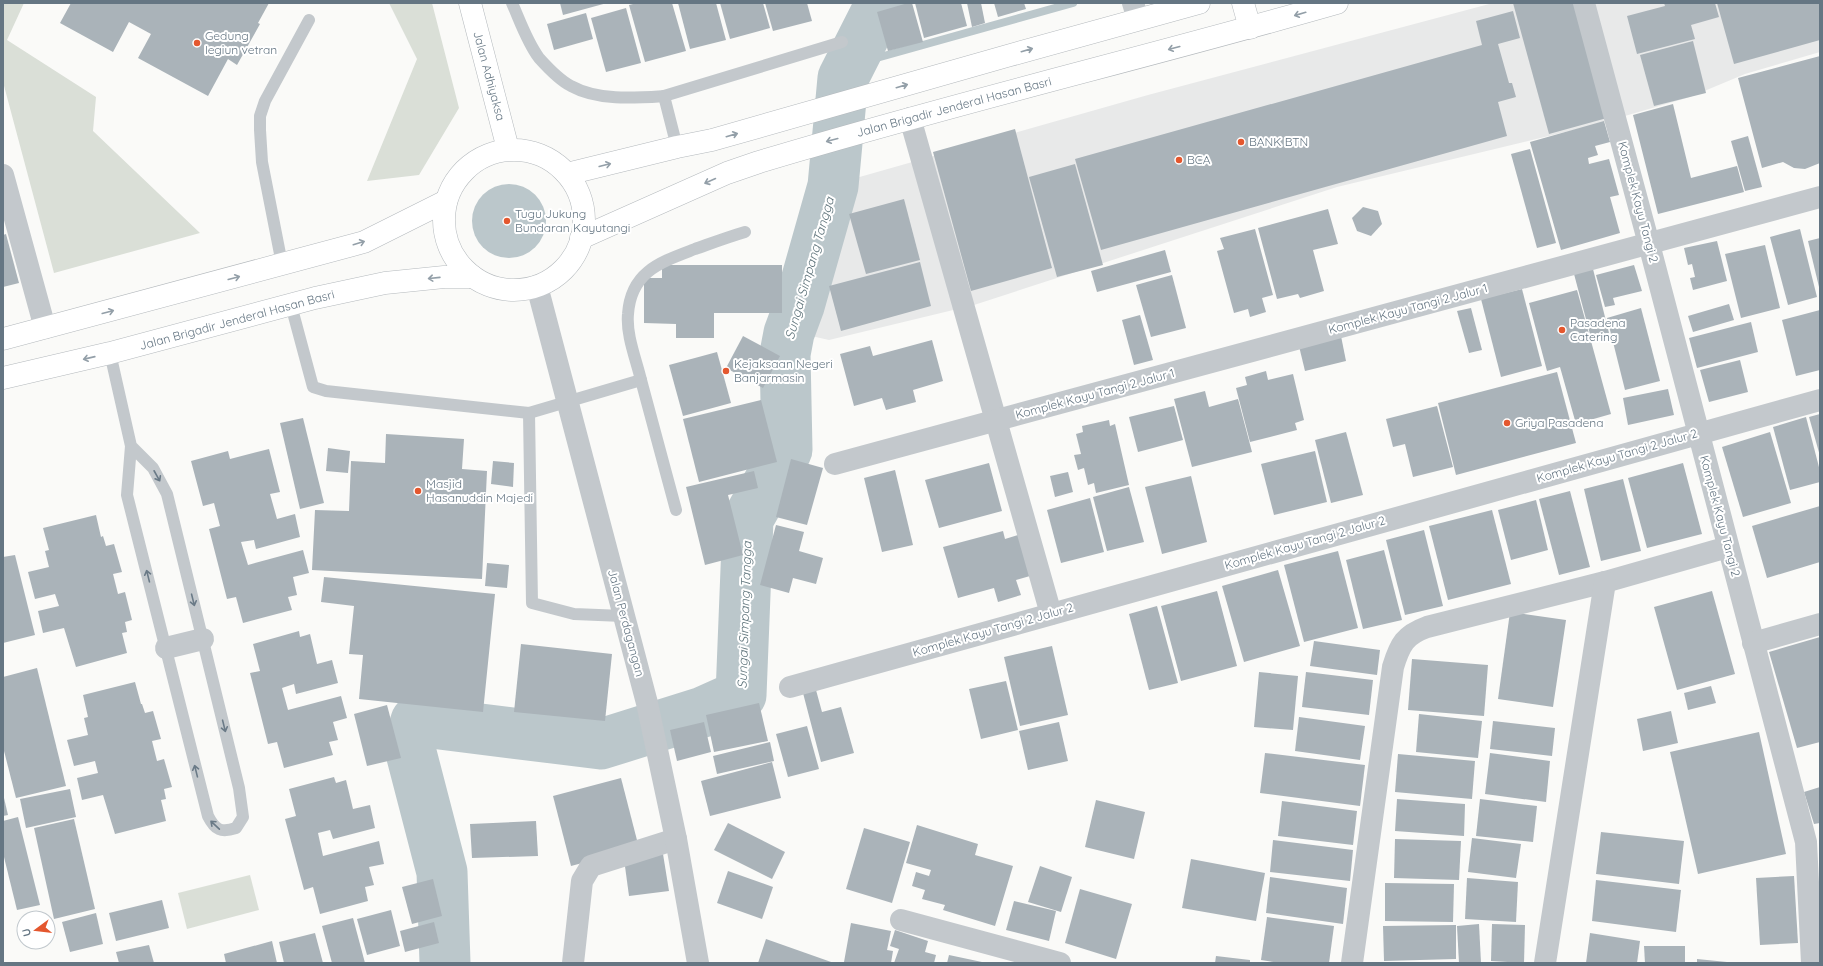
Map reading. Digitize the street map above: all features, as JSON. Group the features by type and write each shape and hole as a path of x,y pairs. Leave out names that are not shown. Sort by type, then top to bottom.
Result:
{"main road":[{"name":"Jalan Adhiyaksa","path":"470,3 508,149"},
{"path":"567,174 712,140 804,115 988,61 1136,11 1199,3"},
{"path":"1243,3 1250,28"},
{"name":"Jalan Brigadir Jenderal Hasan Basri","path":"582,238 727,173 800,149 998,94 1250,28 1337,3"},
{"path":"988,61 998,94"},
{"path":"508,149 522,150 541,155 558,165 567,174 577,189 582,205 584,222 582,238 575,254 565,268 552,279 537,286 521,290 504,289 487,285 473,277 452,254 445,230 444,211 446,201 463,171 476,160 492,153 508,149"},
{"path":"3,339 364,242 446,201"},
{"name":"Jalan Brigadir Jenderal Hasan Basri","path":"3,378 110,353 291,305 385,283 444,277 473,277"}],"street":[{"name":"Komplek Kayu Tangi 2","path":"1584,3 1649,244 1753,643 1813,840 1812,963"},
{"path":"910,118 1051,614"},
{"path":"3,175 45,328"},
{"name":"Komplek Kayu Tangi 2 Jalur 1","path":"835,464 1820,197"},
{"name":"Jalan Perdagangan","path":"537,286 623,616 648,703 676,839 698,963"},
{"name":"Komplek Kayu Tangi 2 Jalur 2","path":"790,687 1820,400"},
{"path":"1352,963 1393,667 1397,652 1405,640 1413,632 1427,627 1605,582 1728,547"},
{"path":"1545,963 1605,582"},
{"path":"1753,643 1820,624"},
{"path":"166,648 203,639"},
{"path":"573,963 582,881 587,870 591,866 676,839"},
{"path":"901,920 1060,963"}],"lane":[{"path":"512,3 539,57 556,75 571,87 590,93 624,98 664,96 842,42"},
{"path":"282,264 262,162 260,116 265,101 309,20"},
{"path":"664,96 677,147"},
{"path":"676,510 629,333 628,314 633,291 638,282 661,262 745,232"},
{"path":"291,305 313,388 326,391 529,412 641,380"},
{"path":"110,353 131,446 127,495 208,816 212,823 221,831 227,831 236,828 243,817 239,788 167,494 153,468 131,446"},
{"path":"529,412 532,603 574,614 623,616"}],"shaded area":[{"path":"3,3 24,3 7,40 96,97 93,131 200,233 54,273 3,82"},
{"path":"389,3 432,3 459,108 419,175 367,181 417,59"},
{"path":"1493,3 1820,3 1820,52 1745,74 1690,97 1594,125 1337,187 974,305 829,340 807,335 822,256 849,180 1148,95"},
{"path":"509,184 523,187 535,195 543,207 546,221 543,235 535,247 523,255 509,258 495,255 483,247 475,235 472,221 475,207 483,195 495,187"},
{"path":"250,875 259,910 187,929 178,893"}],"building":[{"name":"Gedung legiun vetran","path":"71,3 269,3 258,23 260,24 237,65 228,59 208,96 138,58 151,34 129,22 113,52 60,23"},
{"path":"560,3 607,3 563,15"},
{"path":"637,3 672,3 686,51 645,62 629,5"},
{"path":"678,3 716,3 726,40 690,49"},
{"path":"720,3 763,3 770,28 730,39"},
{"path":"765,3 807,3 812,21 773,31"},
{"path":"912,3 923,42 888,51 877,12"},
{"path":"915,3 961,3 967,26 924,38"},
{"path":"967,3 981,3 985,23 972,27"},
{"path":"994,3 1024,3 1026,9 998,17"},
{"path":"1513,3 1575,3 1607,118 1549,134"},
{"path":"1664,3 1715,3 1719,17 1691,25 1695,39 1637,54 1627,16 1665,6"},
{"path":"1717,3 1820,3 1820,40 1734,64"},
{"path":"626,8 641,63 606,72 591,18"},
{"path":"1513,11 1520,38 1498,44 1509,83 1512,83 1516,97 1498,102 1507,136 1101,250 1075,159 1482,45 1476,21"},
{"path":"586,13 593,39 554,50 547,24"},
{"path":"1693,41 1706,93 1654,106 1640,55"},
{"path":"1820,56 1820,163 1805,169 1794,168 1783,162 1762,168 1738,78"},
{"path":"1673,104 1691,178 1737,166 1744,192 1658,214 1633,115"},
{"path":"1604,121 1610,142 1595,146 1598,155 1588,158 1589,164 1609,159 1619,195 1610,197 1620,233 1561,250 1530,142"},
{"path":"1015,129 1052,268 971,291 933,152"},
{"path":"1748,136 1762,187 1745,191 1731,141"},
{"path":"1530,149 1556,243 1537,248 1511,154"},
{"path":"1075,164 1103,265 1057,277 1029,177"},
{"path":"904,199 920,260 866,274 849,214"},
{"path":"1363,207 1378,211 1382,224 1371,236 1357,231 1352,218"},
{"path":"1328,209 1338,244 1313,250 1324,291 1300,298 1298,294 1277,299 1258,228"},
{"path":"1255,229 1273,295 1262,298 1266,312 1250,317 1248,309 1234,313 1217,251 1224,249 1220,238"},
{"path":"1800,229 1817,297 1788,305 1770,237"},
{"path":"6,234 19,283 3,287 3,235"},
{"path":"1820,238 1820,286 1819,287 1808,241"},
{"path":"1717,241 1727,281 1693,290 1690,278 1695,277 1692,264 1688,265 1684,248"},
{"path":"1765,245 1780,308 1741,318 1725,254"},
{"path":"1165,250 1171,272 1097,292 1091,271"},
{"path":"920,262 931,306 841,331 829,286"},
{"path":"662,265 782,265 782,313 714,313 714,338 676,338 676,324 644,323 644,278 662,278"},
{"path":"1634,265 1642,291 1613,298 1615,305 1605,307 1596,275"},
{"path":"1593,269 1609,333 1591,338 1574,274"},
{"path":"1172,275 1186,328 1151,337 1136,285"},
{"path":"1522,289 1542,366 1501,377 1481,299"},
{"name":"Pasadena Catering","path":"1577,290 1611,414 1576,424 1560,367 1547,371 1529,303"},
{"path":"1729,304 1734,320 1693,332 1688,316"},
{"path":"1471,308 1482,350 1469,353 1457,311"},
{"path":"1641,308 1660,381 1625,390 1607,318"},
{"path":"1820,310 1820,370 1796,376 1782,320"},
{"path":"1140,315 1153,360 1134,365 1122,320"},
{"path":"1751,322 1758,352 1697,368 1689,338"},
{"path":"1340,331 1346,361 1305,371 1298,342"},
{"path":"743,336 780,356 763,388 726,368"},
{"path":"932,340 943,381 913,390 916,402 886,410 882,398 854,406 840,354 870,346 873,356"},
{"path":"717,352 731,403 683,416 669,365"},
{"path":"1740,360 1748,392 1709,402 1700,370"},
{"path":"1266,371 1268,380 1293,374 1304,420 1295,423 1297,430 1250,442 1236,388 1247,385 1245,377"},
{"name":"Griya Pasadena","path":"1557,372 1576,443 1456,475 1438,403"},
{"path":"1668,389 1674,415 1628,425 1623,398"},
{"path":"1205,391 1209,407 1238,399 1252,452 1192,467 1174,399"},
{"path":"761,400 777,462 699,482 683,419"},
{"path":"1174,406 1183,440 1138,452 1129,417"},
{"path":"1437,406 1453,467 1413,477 1405,444 1393,447 1386,419"},
{"path":"1820,414 1820,456 1809,417"},
{"path":"1806,417 1820,471 1820,482 1790,490 1773,427"},
{"path":"303,418 324,503 300,509 280,423"},
{"path":"1109,420 1110,426 1115,424 1129,485 1096,493 1094,483 1088,485 1084,468 1078,470 1074,455 1081,454 1076,434 1083,432 1082,426"},
{"path":"1346,432 1363,495 1331,503 1315,440"},
{"path":"1770,432 1791,503 1743,517 1722,447"},
{"name":"Masjid Hasanuddin Majedi","path":"386,434 464,439 462,469 487,471 482,579 312,570 315,510 349,511 351,461 385,463"},
{"path":"328,448 350,451 348,473 326,471"},
{"path":"269,449 280,492 270,494 277,519 295,514 300,537 256,549 254,540 241,542 248,565 303,550 309,573 293,577 297,595 288,597 292,610 243,623 236,597 227,599 209,529 220,526 214,503 203,506 191,461 228,451 230,459"},
{"path":"1315,451 1327,502 1274,515 1261,464"},
{"path":"791,459 823,468 807,525 776,517"},
{"path":"493,461 514,463 513,487 491,484"},
{"path":"989,463 1002,511 939,528 925,480"},
{"path":"1683,463 1702,534 1647,548 1628,478"},
{"path":"895,470 913,545 882,552 864,478"},
{"path":"754,471 758,488 728,495 743,555 705,565 686,487"},
{"path":"1068,472 1073,492 1055,497 1050,476"},
{"path":"1191,476 1207,542 1162,554 1145,487"},
{"path":"1623,479 1641,551 1601,561 1584,489"},
{"path":"1129,487 1144,542 1107,551 1093,497"},
{"path":"1570,491 1590,567 1559,575 1539,499"},
{"path":"1090,498 1104,552 1061,563 1047,510"},
{"path":"1536,500 1548,550 1511,560 1498,510"},
{"path":"1820,506 1820,562 1767,578 1752,526"},
{"path":"1492,510 1511,584 1448,600 1429,526"},
{"path":"96,515 101,537 103,536 106,546 114,544 122,572 113,574 118,594 125,592 132,620 125,622 127,632 122,633 127,653 76,667 64,628 43,633 38,611 59,606 55,594 35,599 28,572 49,567 45,551 49,550 43,528"},
{"path":"776,525 804,532 799,551 823,558 816,584 793,578 789,593 760,585"},
{"path":"1424,530 1443,606 1405,615 1386,540"},
{"path":"1003,531 1005,539 1018,535 1030,576 1016,580 1021,595 998,602 994,588 958,598 943,547"},
{"path":"1384,550 1402,620 1363,629 1346,560"},
{"path":"1338,551 1358,628 1304,642 1284,565"},
{"path":"15,555 35,635 3,643 3,557"},
{"path":"487,563 509,565 507,588 485,586"},
{"path":"1278,570 1300,646 1244,662 1222,586"},
{"path":"324,577 495,594 483,712 359,699 363,655 349,654 354,606 321,602"},
{"path":"1217,591 1237,666 1181,681 1161,606"},
{"path":"1712,591 1735,674 1677,690 1654,607"},
{"path":"1157,606 1178,683 1149,690 1129,614"},
{"path":"1510,612 1566,620 1553,707 1498,699"},
{"path":"299,631 300,637 310,634 317,664 332,660 338,683 296,694 294,684 282,688 288,710 341,696 347,718 333,722 338,740 329,742 333,755 284,768 277,742 268,744 250,673 260,671 253,644"},
{"path":"1820,637 1820,742 1797,748 1769,652"},
{"path":"1314,641 1380,650 1377,675 1310,666"},
{"path":"521,644 612,654 605,721 514,712"},
{"path":"1052,646 1068,715 1020,726 1004,657"},
{"path":"1412,659 1488,665 1484,716 1408,710"},
{"path":"37,668 66,786 16,798 3,747 3,677"},
{"path":"1259,672 1298,676 1293,730 1254,727"},
{"path":"1306,672 1373,680 1369,715 1302,707"},
{"path":"1006,681 1018,730 981,739 969,689"},
{"path":"135,682 145,713 153,711 161,739 152,741 157,761 164,759 172,787 164,789 166,799 161,800 166,821 115,834 103,795 82,800 77,778 98,773 95,761 74,766 67,740 88,735 84,718 88,717 83,695"},
{"path":"1711,686 1716,703 1688,710 1684,693"},
{"path":"816,690 822,712 841,707 854,753 821,762 803,693"},
{"path":"759,703 768,741 714,752 706,715"},
{"path":"387,705 401,758 367,766 354,714"},
{"path":"1671,711 1678,743 1643,751 1637,719"},
{"path":"1419,714 1482,721 1478,758 1416,752"},
{"path":"1299,717 1365,726 1360,760 1295,751"},
{"path":"1493,721 1555,728 1552,756 1490,749"},
{"path":"704,722 711,752 677,761 670,730"},
{"path":"1059,722 1068,761 1028,770 1019,731"},
{"path":"807,726 819,769 788,777 776,734"},
{"path":"1759,732 1786,854 1698,874 1670,752"},
{"path":"770,742 774,761 717,774 713,756"},
{"path":"1265,753 1365,765 1360,806 1260,793"},
{"path":"1490,753 1550,761 1546,802 1485,794"},
{"path":"1398,754 1475,761 1472,799 1395,792"},
{"path":"772,762 781,798 710,816 701,781"},
{"path":"334,777 336,783 346,780 353,809 370,805 375,828 333,839 330,830 318,833 323,856 379,841 384,864 369,867 374,885 365,887 368,901 320,914 313,887 304,890 285,819 296,816 289,789"},
{"path":"621,778 639,848 571,866 553,796"},
{"path":"1820,787 1820,823 1814,824 1804,792"},
{"path":"70,789 76,817 26,828 20,799"},
{"path":"4,798 8,815 3,816 3,799"},
{"path":"1397,799 1465,804 1464,836 1395,831"},
{"path":"1480,799 1537,806 1533,842 1476,836"},
{"path":"1096,800 1145,812 1134,859 1085,847"},
{"path":"1282,801 1357,811 1353,845 1278,836"},
{"path":"18,817 40,905 17,910 3,853 3,821"},
{"path":"74,819 95,909 56,919 56,910 52,910 34,828"},
{"path":"536,821 538,856 472,858 470,824"},
{"path":"728,823 785,852 772,879 714,850"},
{"path":"917,825 978,844 975,855 1013,866 995,926 943,910 945,905 922,899 925,890 912,886 916,872 929,876 931,870 906,863"},
{"path":"864,828 910,842 892,903 846,889"},
{"path":"1601,832 1684,841 1679,884 1596,874"},
{"path":"1472,838 1521,844 1516,878 1468,872"},
{"path":"1395,839 1461,841 1459,880 1394,878"},
{"path":"1273,840 1353,850 1350,881 1270,872"},
{"path":"663,854 669,891 629,896 624,859"},
{"path":"1191,859 1265,873 1256,921 1182,908"},
{"path":"1040,866 1072,877 1061,912 1028,902"},
{"path":"728,871 773,887 762,919 717,903"},
{"path":"1794,876 1798,943 1760,945 1756,878"},
{"path":"1270,877 1347,888 1343,924 1266,913"},
{"path":"1467,878 1518,882 1516,922 1465,919"},
{"path":"433,879 442,916 412,924 402,887"},
{"path":"1596,880 1681,890 1676,932 1592,921"},
{"path":"1385,883 1454,884 1453,922 1385,921"},
{"path":"1080,889 1132,904 1116,959 1065,943"},
{"path":"162,900 169,928 116,941 109,913"},
{"path":"1014,901 1056,911 1049,941 1006,930"},
{"path":"391,910 400,946 367,955 357,919"},
{"path":"96,913 103,944 70,952 62,922"},
{"path":"1267,917 1334,926 1329,963 1280,963 1261,960"},
{"path":"353,918 365,963 332,963 322,926"},
{"path":"434,922 439,943 405,952 400,931"},
{"path":"851,923 891,931 887,950 893,951 891,963 844,962"},
{"path":"1479,924 1481,963 1459,963 1457,926"},
{"path":"1492,924 1525,925 1524,963 1491,961"},
{"path":"1456,925 1456,959 1384,961 1383,926"},
{"path":"895,930 928,941 925,952 936,955 934,963 894,963 899,949 890,946"},
{"path":"315,933 323,963 284,963 279,942"},
{"path":"1590,933 1640,941 1637,963 1586,963"},
{"path":"766,939 834,963 758,963"},
{"path":"272,941 277,963 226,963 224,954"},
{"path":"149,945 154,963 119,963 116,952"},
{"path":"1644,946 1685,946 1685,963 1645,963"},
{"path":"949,955 982,962 982,963 947,963"},
{"path":"1216,956 1250,960 1250,963 1215,963"},
{"path":"1697,959 1727,962 1727,963 1697,963"}],"waterway":[{"name":"Sungai Simpang Tangga","path":"445,963 442,872 409,745 416,721 601,744 703,712 741,695 748,519 787,450 785,354 789,333 799,306 833,186 843,78 881,3"},
{"path":"848,66 1073,3"}],"place":[{"name":"Gedung legiun vetran","path":"197,43"},
{"name":"BANK BTN","path":"1241,142"},
{"name":"BCA","path":"1179,160"},
{"name":"Tugu Jukung Bundaran Kayutangi","path":"507,221"},
{"name":"Pasadena Catering","path":"1562,330"},
{"name":"Kejaksaan Negeri Banjarmasin","path":"726,371"},
{"name":"Griya Pasadena","path":"1507,423"},
{"name":"Masjid Hasanuddin Majedi","path":"418,491"}]}
